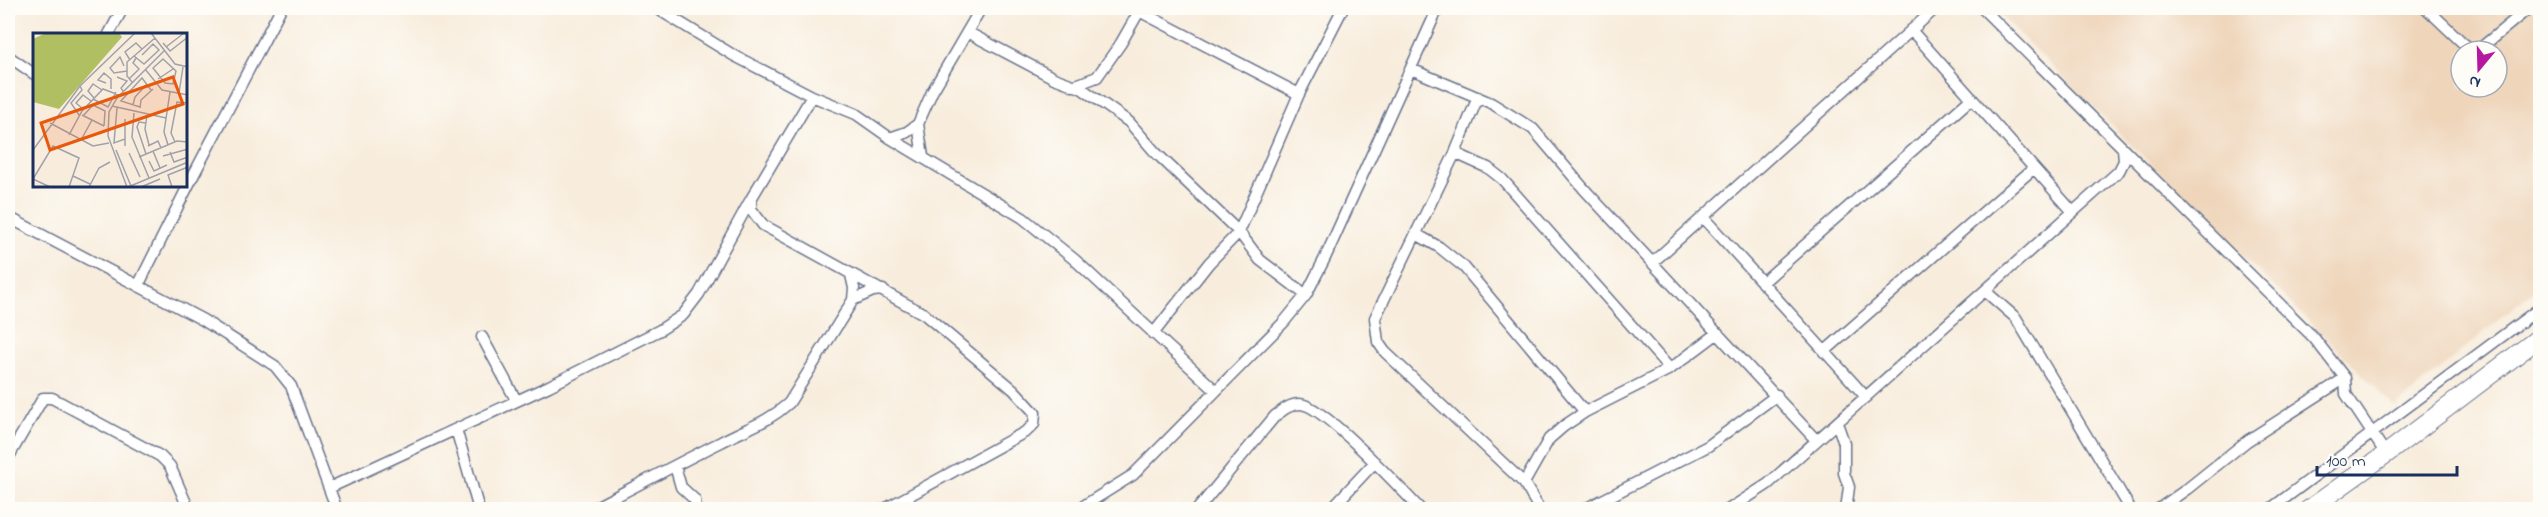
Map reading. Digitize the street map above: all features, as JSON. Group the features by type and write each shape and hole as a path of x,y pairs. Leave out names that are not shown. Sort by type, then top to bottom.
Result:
{"highway":[{"path":"2308,510 2541,337"}],"street":[{"path":"110,33 123,8"},
{"path":"138,286 281,8"},
{"path":"656,8 675,12 733,55 812,96 821,97 856,114 890,138 1043,232 1216,391"},
{"path":"890,138 907,132 918,123 932,92 981,8"},
{"path":"1153,334 1209,263 1239,232 1299,94 1343,8"},
{"path":"1077,510 1133,475 1284,322 1306,295 1438,8"},
{"path":"1653,262 1936,8"},
{"path":"1982,8 2314,338 2345,378 2346,394 2371,435 2386,454"},
{"path":"2426,8 2459,39"},
{"path":"2491,39 2529,8"},
{"path":"1072,86 1097,77 1121,43 1140,9 1299,94"},
{"path":"1911,30 2073,212"},
{"path":"967,32 1072,86 1081,88 1129,122 1155,153 1239,232 1260,260 1306,295"},
{"path":"8,56 33,73"},
{"path":"1411,69 1478,97 1516,117 1533,129 1584,189 1777,395 1816,440"},
{"path":"1097,77 1100,101"},
{"path":"329,488 660,330 683,315 699,294 750,199 812,96"},
{"path":"1478,97 1455,153 1375,318 1378,342 1384,352 1524,483 1540,510"},
{"path":"1762,283 1972,98"},
{"path":"918,123 923,157"},
{"path":"1728,510 1746,505 2119,171 2124,161 2122,148"},
{"path":"1455,153 1488,168 1502,179 1670,369"},
{"path":"1824,352 2034,168"},
{"path":"750,199 751,209 763,225 924,314 1014,390 1035,413 1034,424 1027,431 883,510"},
{"path":"1703,217 1866,398"},
{"path":"8,218 203,320 275,366 291,386 337,510"},
{"path":"735,230 752,224 763,225"},
{"path":"1416,234 1440,247 1464,267 1585,412"},
{"path":"590,510 776,415 789,403 853,300 854,288 851,275"},
{"path":"853,300 873,291 883,290"},
{"path":"1985,291 2016,318 2131,510"},
{"path":"2269,510 2541,308"},
{"path":"1524,483 1549,439 1585,412 1670,369 1718,333"},
{"path":"482,337 516,400"},
{"path":"2157,510 2247,441 2345,378"},
{"path":"1582,510 1708,446 1777,395"},
{"path":"8,458 43,398 52,398 160,456 170,466 189,510"},
{"path":"1197,510 1275,416 1286,407 1300,404 1311,407 1375,462 1421,510"},
{"path":"1837,423 1844,443 1844,473 1849,487 1846,510"},
{"path":"456,429 479,510"},
{"path":"1330,510 1375,462"},
{"path":"675,466 681,487 695,500 696,510"}],"shaded area":[{"path":"1993,8 2540,8 2540,285 2395,407"}]}
